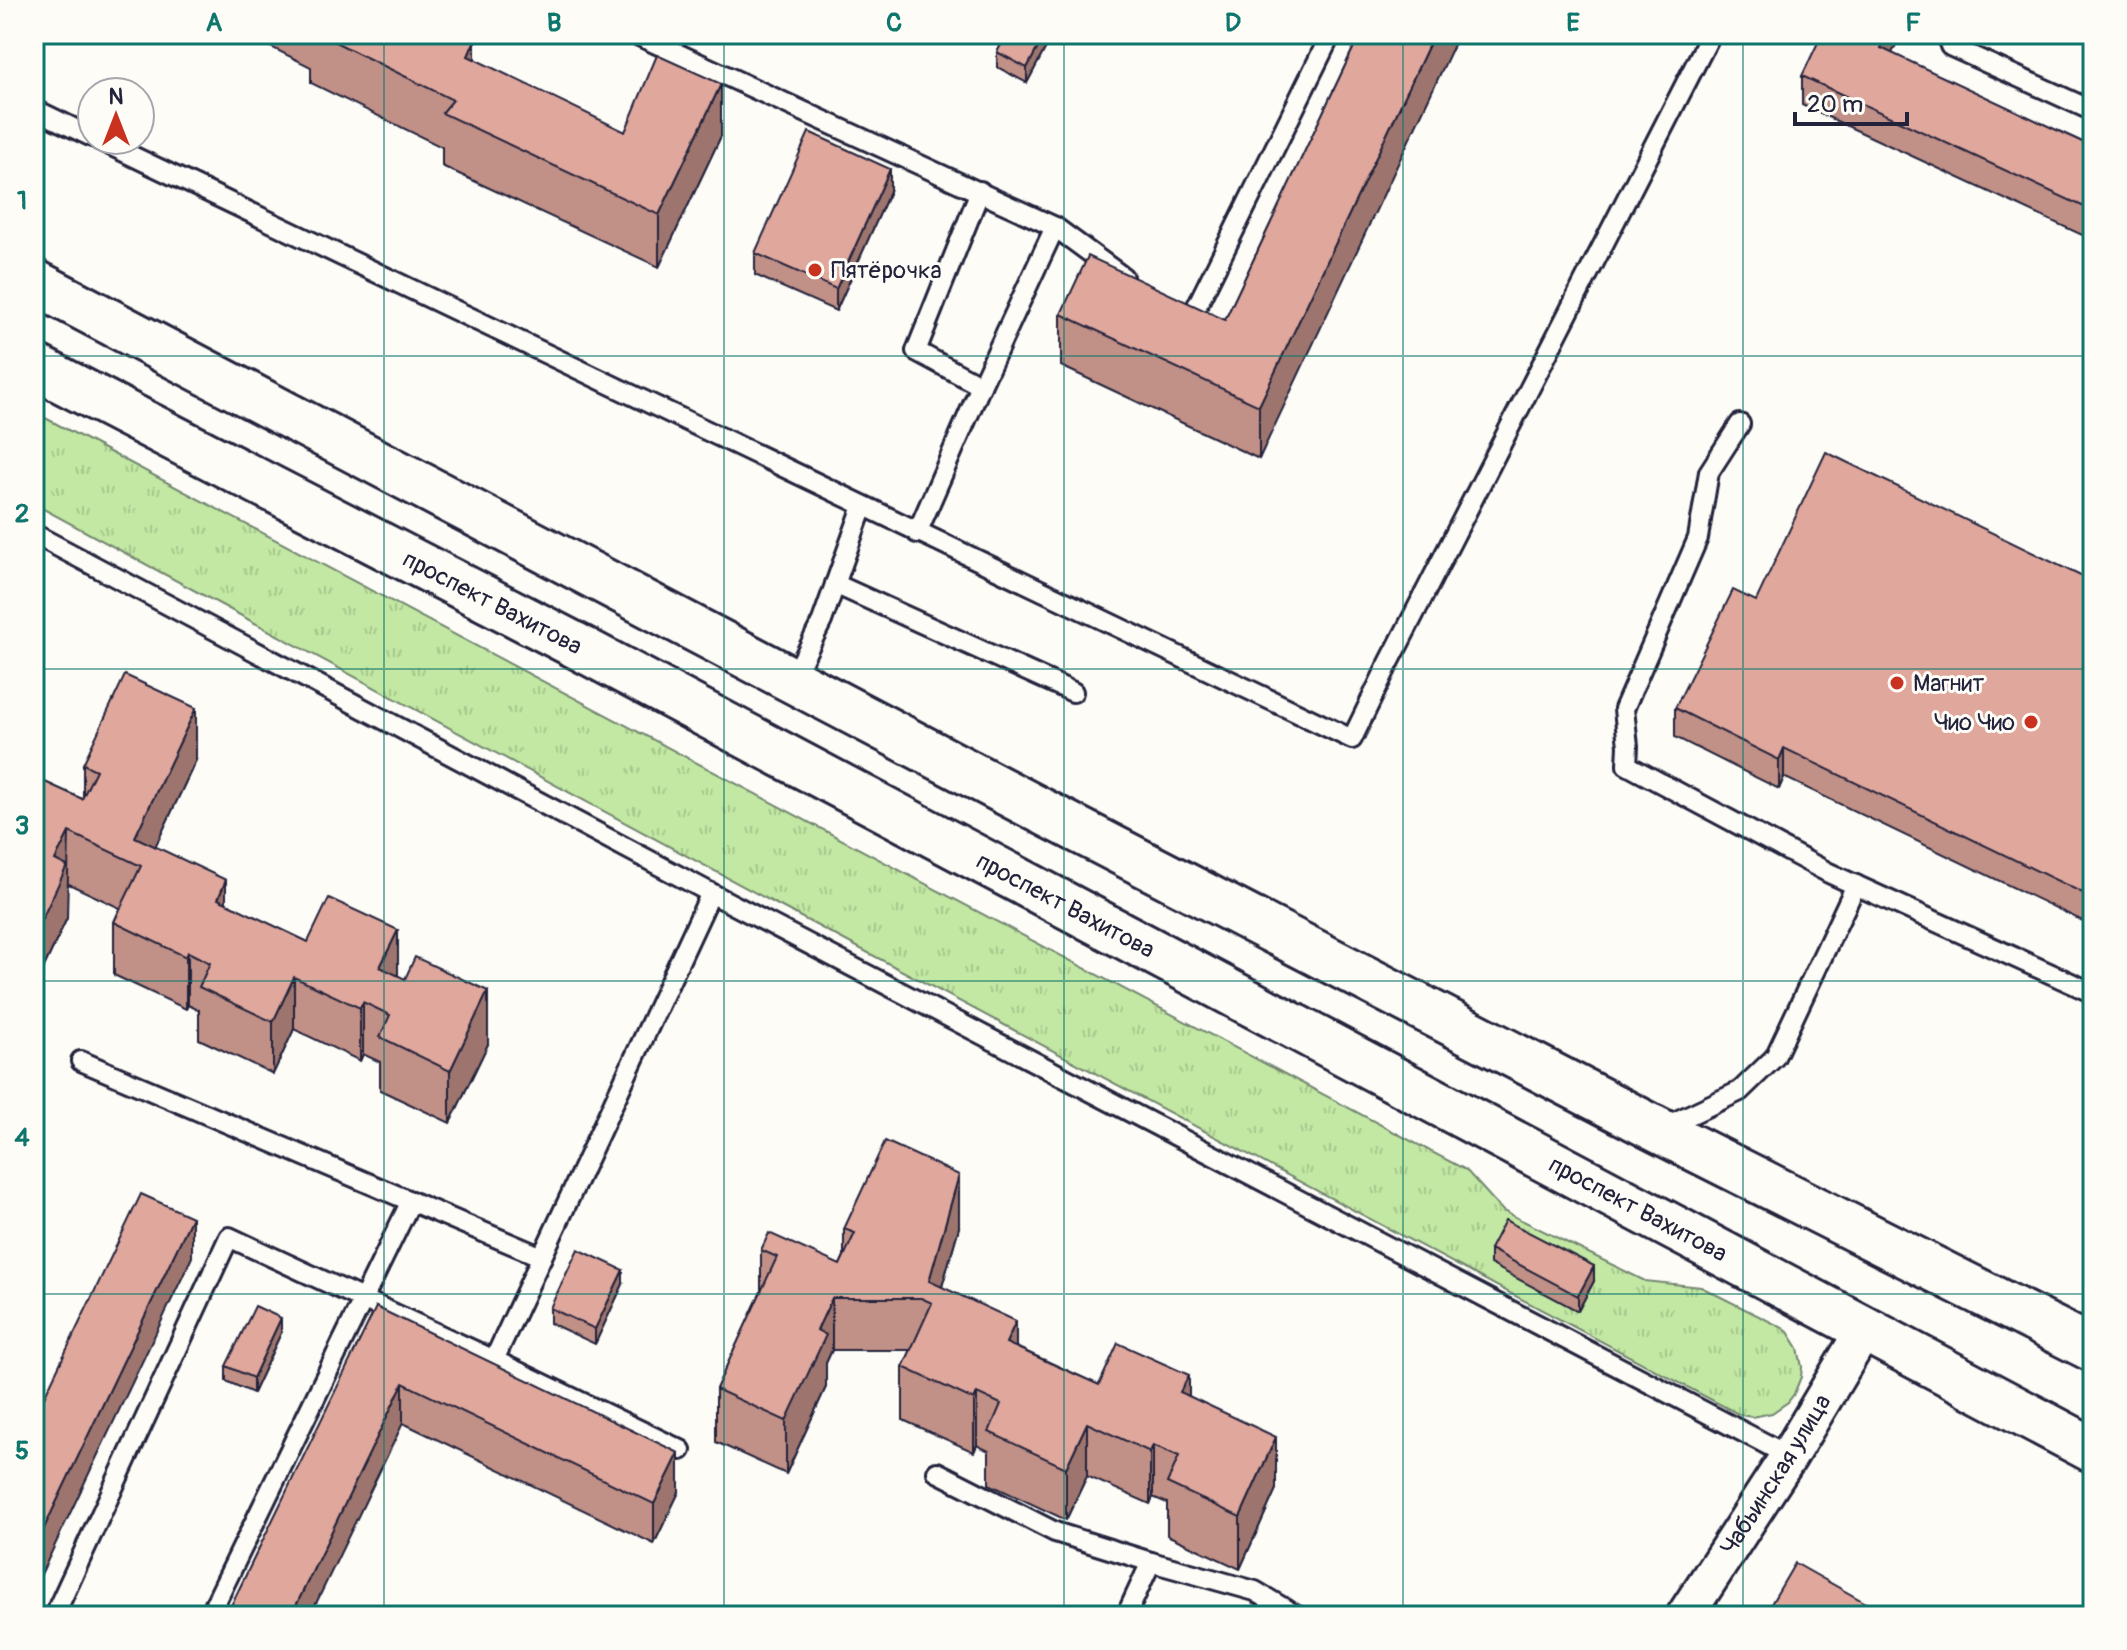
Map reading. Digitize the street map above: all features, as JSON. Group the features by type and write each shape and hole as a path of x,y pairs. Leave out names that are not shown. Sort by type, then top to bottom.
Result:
{"main road":[{"path":"34,282 792,681 1658,1130 2093,1349"},
{"name":"проспект Вахитова","path":"34,366 575,645 2093,1450"}],"street":[{"name":"Чабьинская улица","path":"1685,1616 1789,1456 1864,1330"}],"lane":[{"path":"635,34 1055,227 1139,289"},
{"path":"1176,315 1188,324 1331,34"},
{"path":"132,156 1352,739 1711,34"},
{"path":"1956,34 1950,46 2093,111"},
{"path":"34,109 76,129"},
{"path":"980,191 916,351 981,386"},
{"path":"917,533 1055,227"},
{"path":"1740,424 1709,472 1698,538 1624,709 1627,765 1829,873 2093,993"},
{"path":"792,681 822,621 863,506"},
{"path":"34,534 711,893 1789,1456"},
{"path":"835,584 1073,692"},
{"path":"1658,1130 1740,1091 1775,1057 1856,885"},
{"path":"494,1360 711,893"},
{"path":"81,1061 542,1257"},
{"path":"209,1616 411,1201"},
{"path":"54,1616 229,1237 681,1450"},
{"path":"937,1472 1055,1532 1255,1591 1297,1616"},
{"path":"1126,1616 1151,1562"}],"green space":[{"path":"34,412 1466,1170 1503,1211 1645,1281 1701,1287 1783,1328 1798,1348 1802,1367 1794,1394 1772,1413 1752,1417 1740,1415 778,905 34,504"}],"building":[{"path":"319,34 462,34 475,40 468,56 625,132 657,55 721,84 659,215 442,113 453,100"},
{"path":"1007,34 1045,34 1027,68 997,52"},
{"path":"1360,34 1434,34 1259,406 1061,314 1088,256 1225,320"},
{"path":"1822,34 1888,34 1881,48 2093,147 2093,211 1802,76"},
{"path":"809,132 890,169 836,289 755,253"},
{"name":"Магнит","path":"1826,452 2093,582 2093,898 1784,748 1779,760 1675,708 1733,590 1756,601"},
{"path":"125,675 196,708 135,837 226,880 218,899 308,942 329,898 398,930 380,967 405,979 415,957 488,991 450,1071 380,1037 390,1015 363,1002 360,1008 294,977 273,1022 199,987 210,963 188,952 186,957 114,922 141,866 69,832 55,860 67,866 34,936 34,777 82,799 96,770 83,764"},
{"path":"885,1141 959,1175 929,1281 1016,1321 1006,1343 1099,1385 1118,1343 1189,1375 1180,1392 1276,1437 1240,1517 1167,1483 1179,1456 1153,1445 1150,1452 1087,1423 1066,1468 989,1432 1001,1404 977,1393 974,1400 903,1367 932,1303 921,1298 832,1298 817,1330 826,1335 786,1421 716,1389 777,1257 761,1250 769,1233 840,1265 855,1233 844,1229"},
{"path":"141,1194 192,1217 34,1549 34,1418"},
{"path":"1505,1220 1594,1266 1578,1296 1490,1249"},
{"path":"578,1249 623,1270 595,1329 550,1308"},
{"path":"255,1306 281,1318 253,1378 226,1366"},
{"path":"376,1307 679,1453 654,1504 403,1383 291,1616 226,1616"},
{"path":"1795,1563 1889,1616 1764,1616"}],"place":[{"name":"Пятёрочка","path":"815,270"},
{"name":"Магнит","path":"1897,683"},
{"name":"Чио Чио","path":"2031,722"}]}
